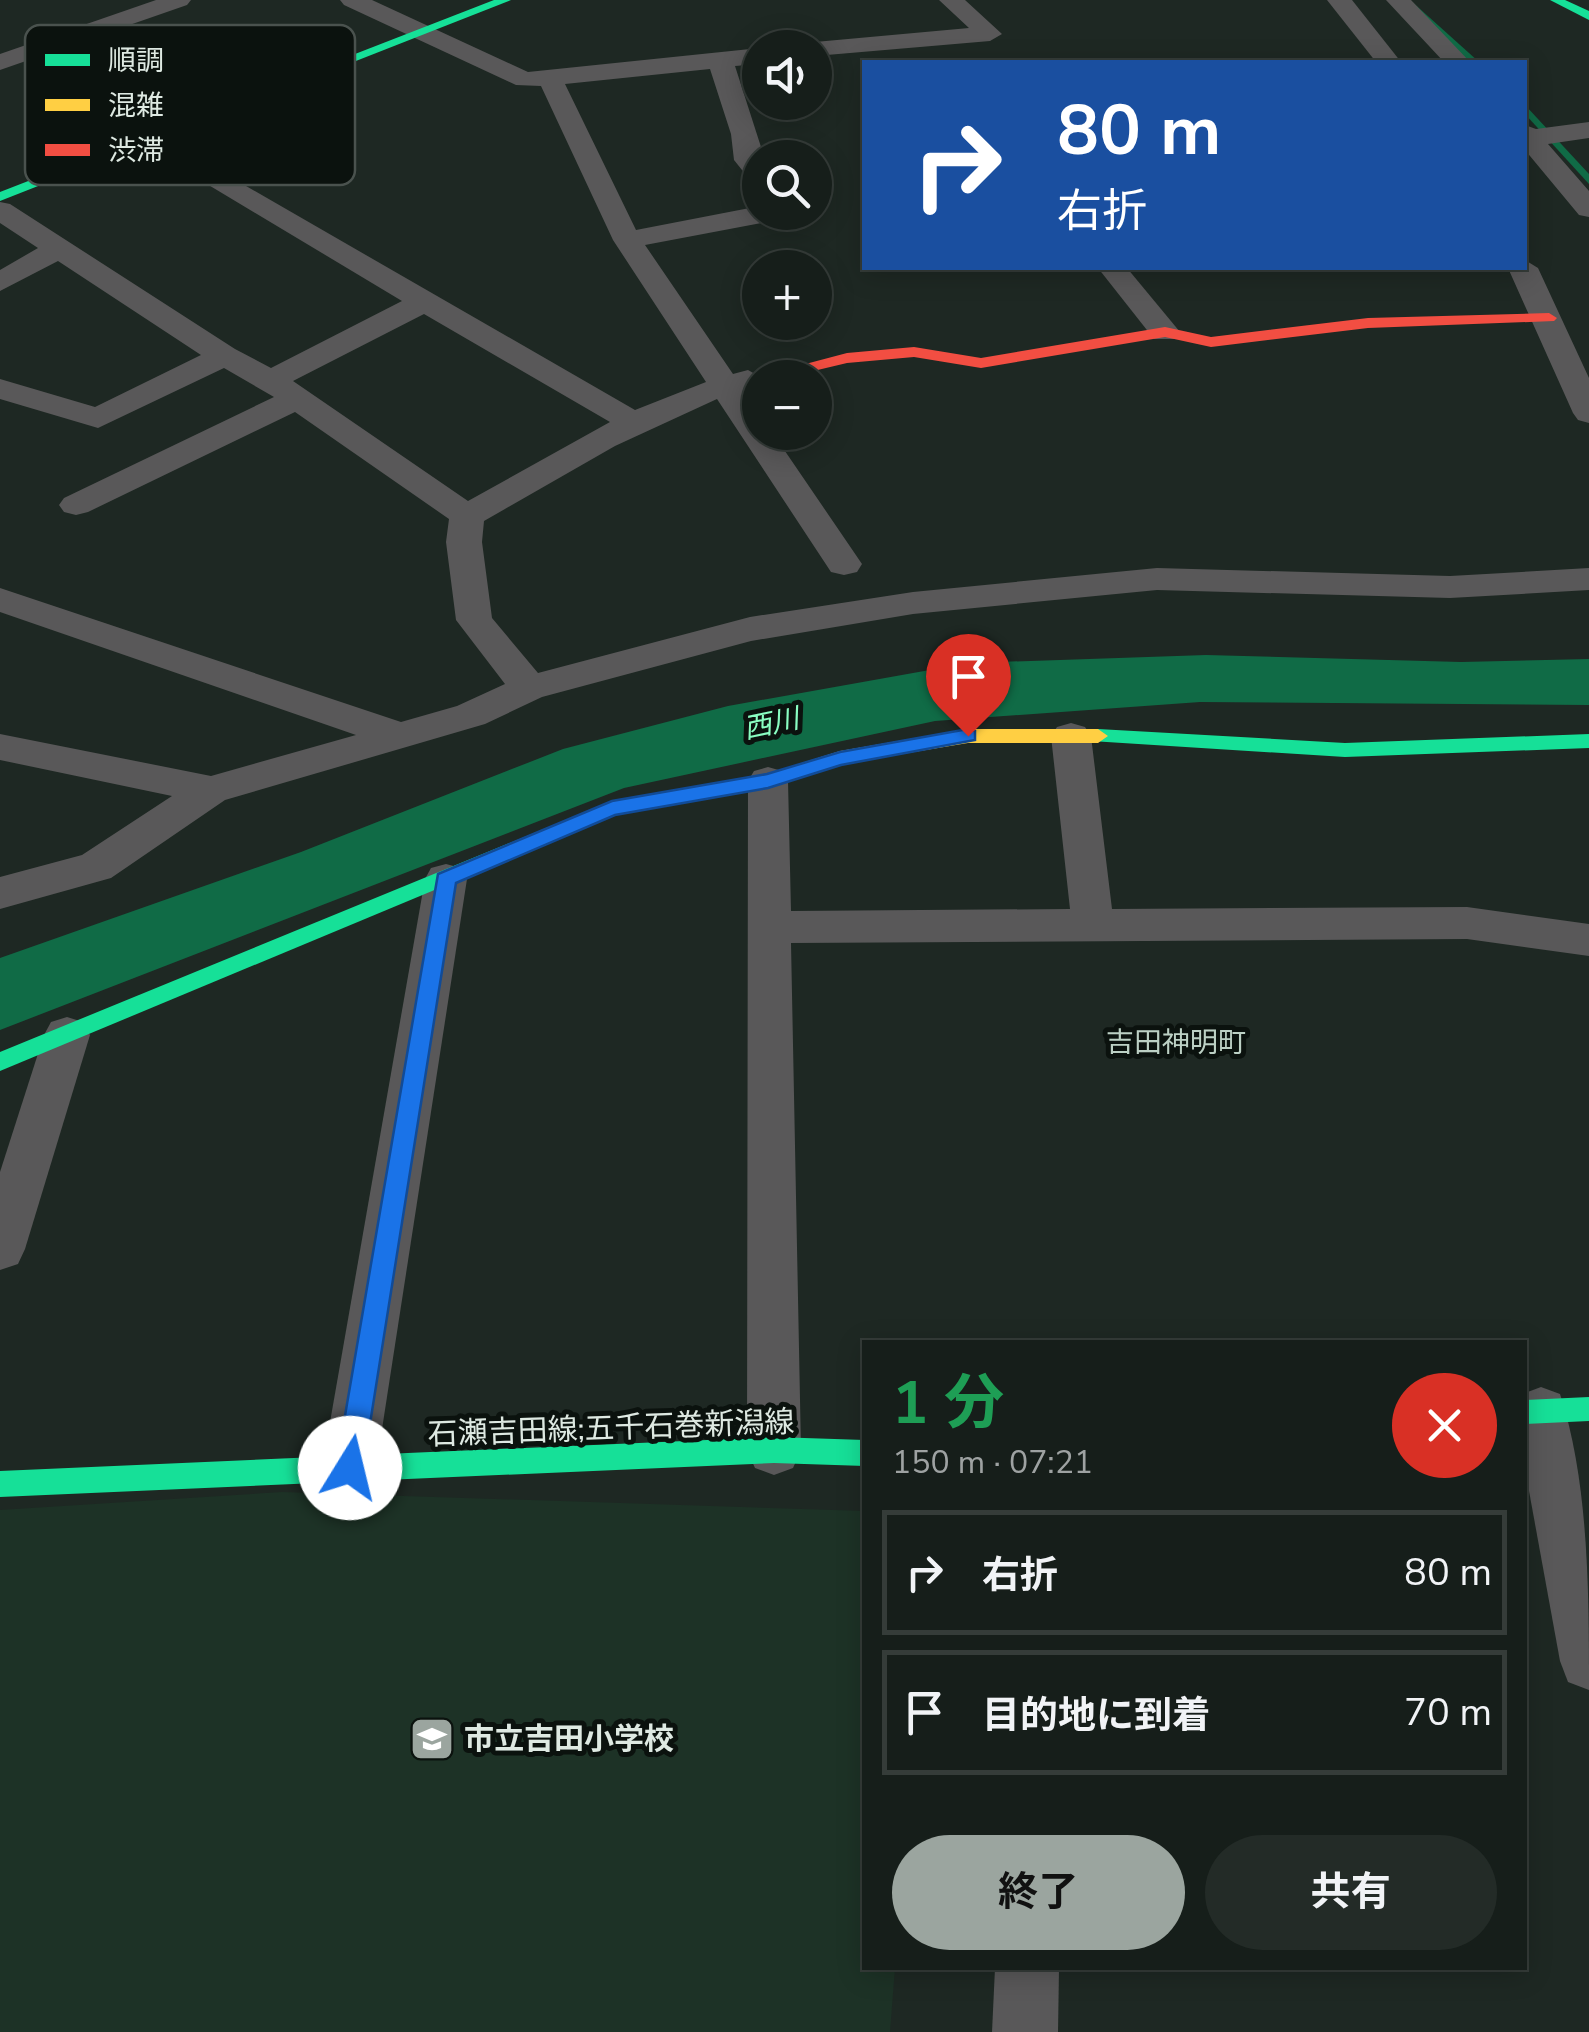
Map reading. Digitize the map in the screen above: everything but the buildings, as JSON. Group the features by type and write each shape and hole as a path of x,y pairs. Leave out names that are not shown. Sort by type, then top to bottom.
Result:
{"street":[{"path":"107,25 179,0"},
{"path":"352,0 525,80 742,58"},
{"path":"355,58 505,0"},
{"path":"832,47 990,34 951,0"},
{"path":"1339,0 1387,60"},
{"path":"1398,0 1456,60"},
{"path":"1556,0 1589,16"},
{"path":"873,42 896,60"},
{"path":"0,62 25,53"},
{"path":"722,60 721,76 747,140"},
{"path":"550,79 627,240 844,564"},
{"path":"1527,137 1587,132"},
{"path":"1527,138 1589,209"},
{"path":"0,197 31,185"},
{"path":"222,185 636,424"},
{"path":"0,210 224,356 285,389 467,516"},
{"path":"627,240 742,218"},
{"path":"0,282 57,249"},
{"path":"1114,270 1165,332"},
{"path":"1524,270 1589,412"},
{"path":"76,505 285,389 423,302"},
{"path":"832,361 914,352 982,363 1165,332 1211,342 1368,323 1548,318"},
{"path":"0,388 98,418 224,356"},
{"path":"467,516 636,424 722,386 742,382"},
{"path":"467,516 464,542 474,620 528,688"},
{"path":"0,894 96,867 211,790 471,715 528,688 702,639 932,602 1157,579 1450,587 1589,579"},
{"path":"0,600 402,736"},
{"path":"0,1062 612,808 768,781 840,758 968,736 1071,736 1345,750 1589,741"},
{"path":"1071,736 1093,926"},
{"path":"0,747 211,790"},
{"path":"768,781 766,927 774,1450"},
{"path":"350,1468 446,879"},
{"path":"766,927 1468,923 1589,940"},
{"path":"0,1250 66,1036"},
{"path":"1552,1410 1589,1661"},
{"name":"石瀬吉田線;五千石巻新潟線","path":"0,1484 774,1450 862,1452"},
{"path":"1025,2032 1027,1970"}],"shaded area":[{"name":"市立吉田小学校","path":"282,1492 862,1511 862,1970 895,1970 890,2032 0,2032 0,1510"}],"water":[{"name":"西川","path":"1206,655 1461,662 1589,659 1589,705 1200,702 935,721 624,788 0,1030 0,958 301,852 563,749 728,706 969,663"}],"waterway":[{"path":"1404,0 1472,60"},
{"path":"1527,110 1589,181"}],"traffic: fast":[{"path":"355,59 505,0"},
{"path":"1556,0 1589,16"},
{"path":"0,197 31,185"},
{"path":"1098,736 1345,750 1589,741"},
{"path":"0,1062 612,808"},
{"path":"1527,1412 1589,1409"},
{"path":"0,1484 774,1450 862,1453"}],"traffic: slow":[{"path":"612,808 768,781 840,758 968,736 1098,736"}],"traffic: jam":[{"path":"832,361 914,352 981,363 1165,332 1211,342 1368,323 1549,318"}],"place":[{"name":"市立吉田小学校","path":"432,1739"}],"district":[{"name":"吉田神明町","path":"1176,1042"}],"route":[{"path":"350,1468 446,879 612,808 768,781 840,758 968,736"}]}
